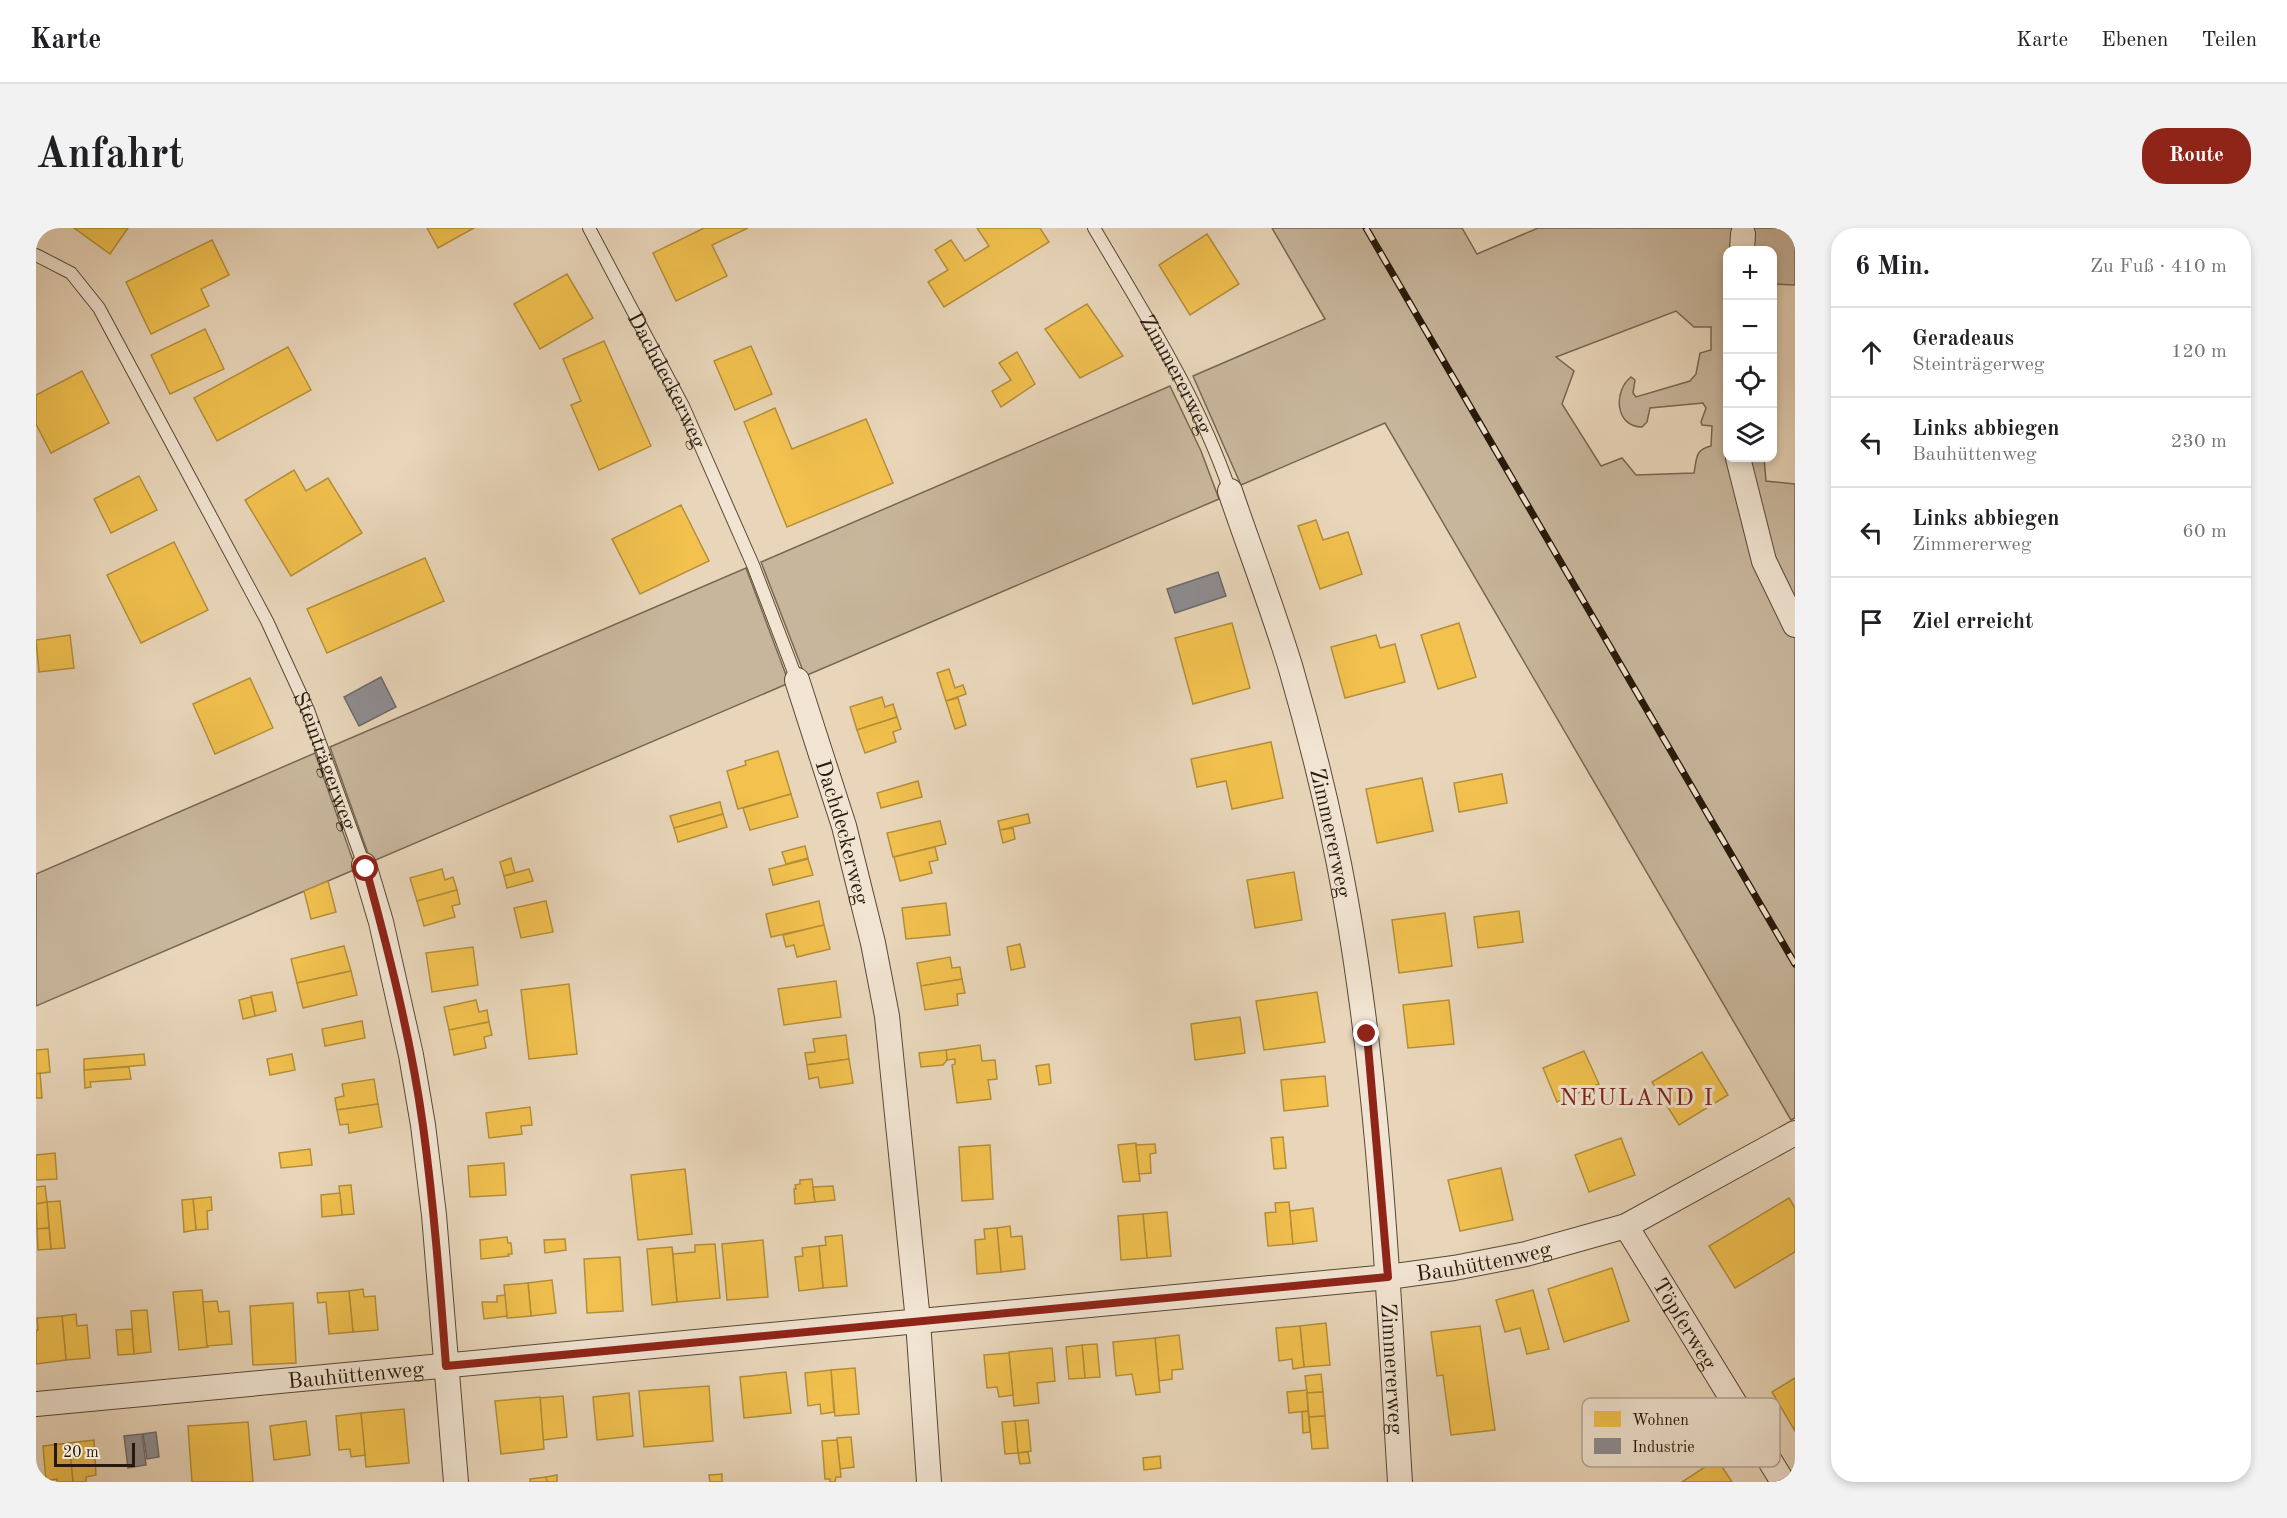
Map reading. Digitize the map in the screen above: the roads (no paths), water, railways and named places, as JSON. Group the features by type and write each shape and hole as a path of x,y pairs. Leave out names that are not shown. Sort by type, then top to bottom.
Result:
{"street":[{"path":"1739,462 1764,561 1795,625"},
{"name":"Zimmererweg","path":"1230,491 1290,669 1322,791 1346,900 1367,1034 1388,1277 1400,1482"},
{"name":"Dachdeckerweg","path":"797,680 844,826 873,943 887,1016 918,1321 929,1482"},
{"name":"Steinträgerweg","path":"364,865 381,922 411,1055 421,1113 434,1215 456,1482"},
{"name":"Bauhüttenweg","path":"36,1404 1388,1277 1454,1268 1526,1254 1626,1226 1795,1133"},
{"name":"Töpferweg","path":"1626,1226 1731,1398"},
{"name":"Töpferweg","path":"1774,1467 1783,1482"}],"lane":[{"name":"Dachdeckerweg","path":"589,228 683,406 753,565 797,680"},
{"name":"Zimmererweg","path":"1094,228 1183,380 1220,460 1230,491"},
{"name":"Steinträgerweg","path":"36,255 70,273 89,294 267,621 308,710 364,865"}],"railway":[{"path":"1366,228 1795,964"}],"district":[{"name":"NEULAND I","path":"1637,1097"}]}
